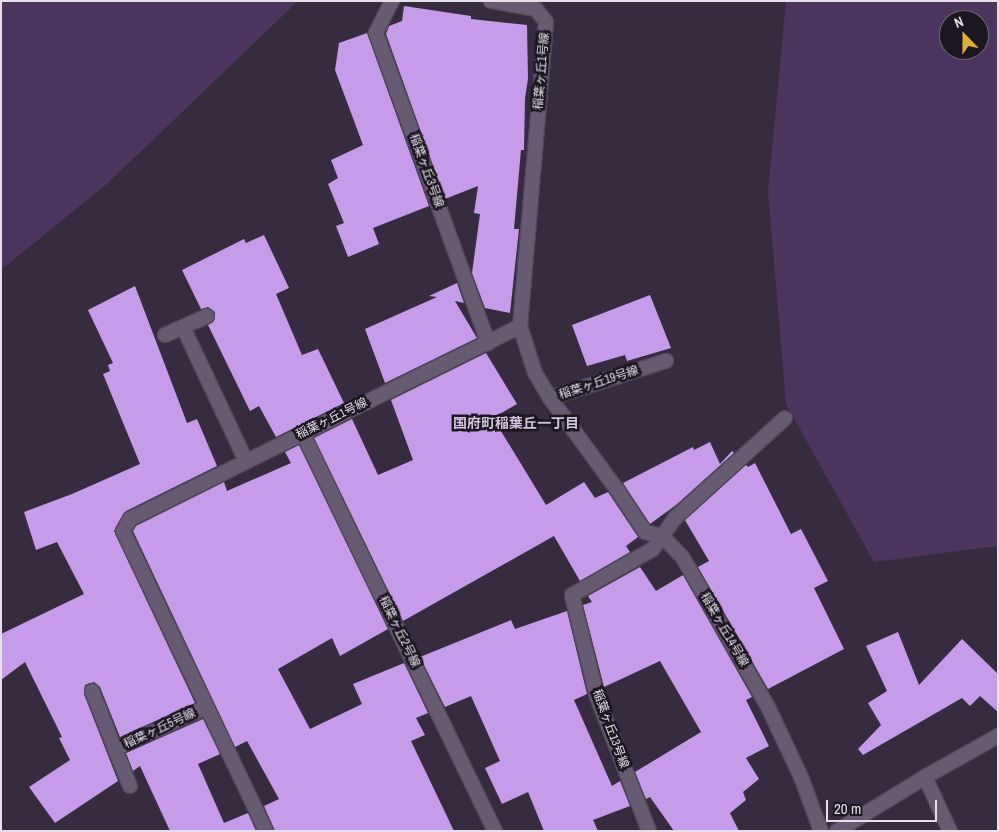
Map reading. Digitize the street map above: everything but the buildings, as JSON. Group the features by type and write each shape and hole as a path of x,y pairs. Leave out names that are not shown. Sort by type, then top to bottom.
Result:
{"street":[{"name":"稲葉ヶ丘3号線","path":"392,1 376,33 488,343"},
{"path":"491,1 496,2"},
{"name":"稲葉ヶ丘1号線","path":"266,831 123,532 130,519 520,326 546,22 536,9 496,2"},
{"path":"165,335 207,316"},
{"name":"稲葉ヶ丘19号線","path":"520,326 535,373 550,398 666,361"},
{"path":"183,327 246,461"},
{"path":"550,398 618,491 645,532 662,536 676,517 785,418"},
{"name":"稲葉ヶ丘2号線","path":"303,434 495,831"},
{"name":"稲葉ヶ丘13号線","path":"650,831 597,697 572,595 653,549 662,536"},
{"name":"稲葉ヶ丘14号線","path":"662,536 683,558 770,709 801,777 820,831"},
{"name":"稲葉ヶ丘5号線","path":"92,691 116,750 207,707"},
{"path":"837,831 925,777 998,736"},
{"path":"116,750 130,786"},
{"path":"925,777 950,831"}],"shaded area":[{"path":"1,1 298,1 108,183 1,270"},
{"path":"786,1 998,1 998,546 874,562 786,404 768,192"}],"district":[{"name":"国府町稲葉丘一丁目","path":"516,423"}]}
